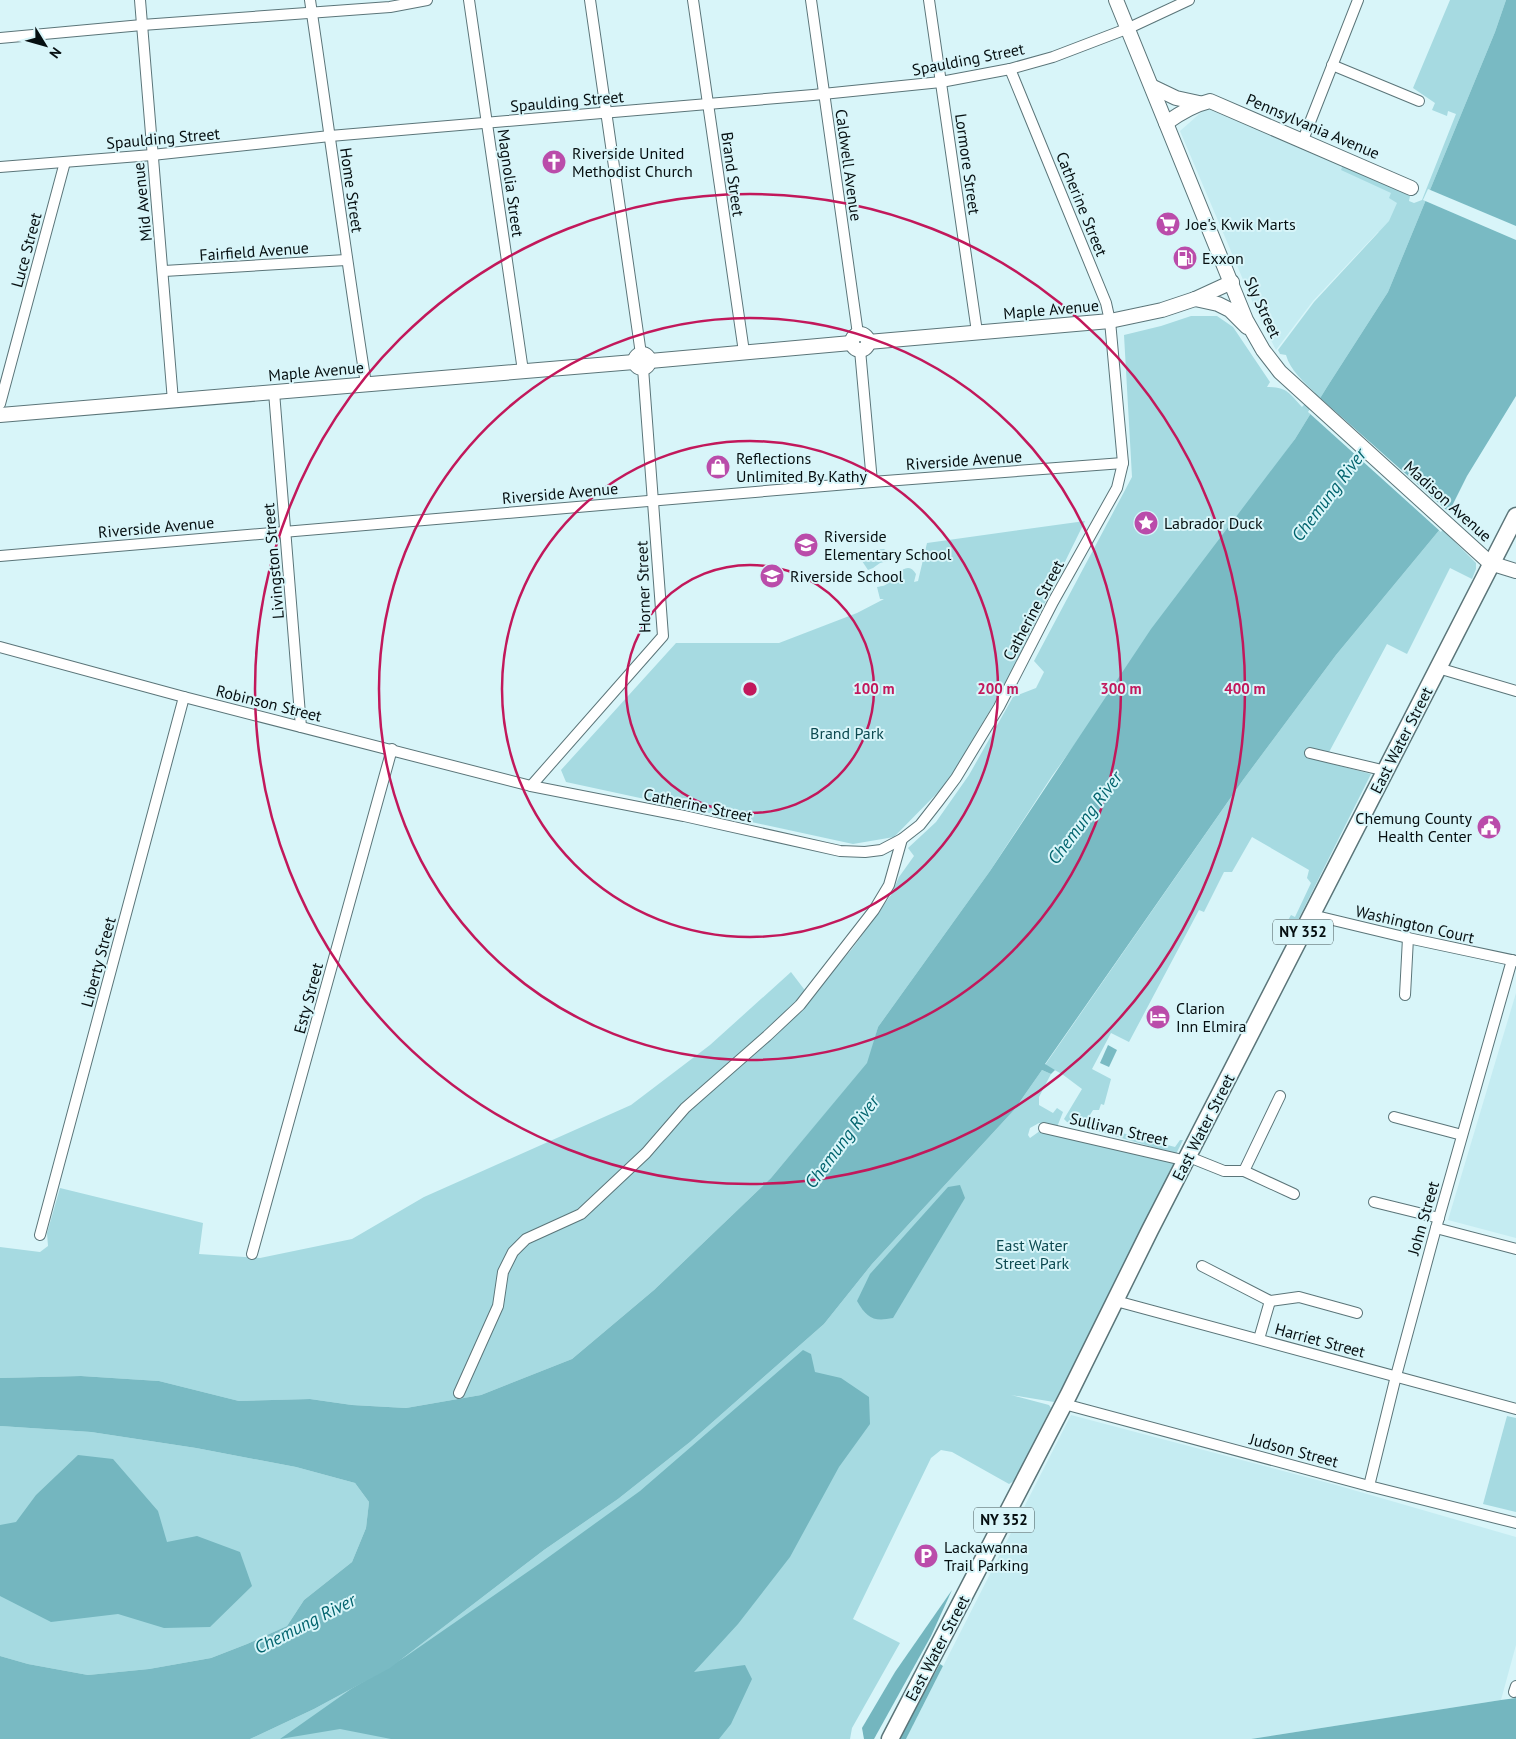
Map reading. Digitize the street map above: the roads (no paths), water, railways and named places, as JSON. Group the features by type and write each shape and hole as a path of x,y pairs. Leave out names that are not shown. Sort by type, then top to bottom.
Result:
{"main road":[{"path":"1116,0 1153,87 1166,123 1185,110 1199,104"},
{"name":"Pennsylvania Avenue","path":"1153,87 1177,98 1199,104 1210,101 1411,188"},
{"name":"Sly Street","path":"1166,123 1253,333 1263,350 1280,372 1362,447"},
{"name":"Maple Avenue","path":"0,415 1110,321 1162,310 1195,299 1232,282"},
{"path":"1195,299 1218,304 1230,310 1253,333"},
{"name":"Madison Avenue","path":"1362,447 1490,563 1516,570"},
{"name":"East Water Street","path":"890,1739 1064,1404 1150,1230 1386,771 1490,563 1516,516"}],"street":[{"name":"Mid Avenue","path":"140,0 152,155 164,271 173,401"},
{"name":"Home Street","path":"310,0 346,260 366,384"},
{"path":"0,38 142,25 390,7 425,0"},
{"name":"Magnolia Street","path":"469,0 523,370"},
{"name":"Horner Street","path":"532,786 663,636 642,361 590,0"},
{"name":"Brand Street","path":"693,0 744,352"},
{"name":"Caldwell Avenue","path":"811,0 859,342 872,482"},
{"name":"Lormore Street","path":"929,0 977,332"},
{"name":"Spaulding Street","path":"0,167 152,155 330,136 824,94 941,82 1010,69 1053,57 1128,28 1189,0"},
{"path":"1303,140 1358,0"},
{"path":"1332,66 1418,101"},
{"name":"Catherine Street","path":"532,786 684,816 840,851 865,852 881,850 902,839 920,825 956,778 999,707 1053,602 1117,488 1123,464 1110,321 1106,303 1010,69"},
{"name":"Luce Street","path":"0,404 65,162"},
{"name":"Fairfield Avenue","path":"164,271 346,260"},
{"name":"Livingston Street","path":"274,392 301,727"},
{"name":"Riverside Avenue","path":"0,556 872,482 1123,464"},
{"name":"Robinson Street","path":"0,647 184,697 532,786"},
{"path":"1438,668 1516,691"},
{"name":"Liberty Street","path":"40,1235 184,697"},
{"name":"Esty Street","path":"252,1254 392,749"},
{"path":"1310,753 1386,771"},
{"path":"459,1393 498,1306 503,1272 513,1252 526,1239 581,1214 646,1153 685,1108 800,1005 874,910 889,885 902,839"},
{"name":"Washington Court","path":"1312,915 1514,961"},
{"path":"1404,995 1408,938"},
{"name":"John Street","path":"1369,1486 1437,1223 1514,961"},
{"path":"1280,1096 1244,1171 1294,1194"},
{"path":"1394,1117 1462,1135"},
{"name":"Sullivan Street","path":"1044,1128 1188,1159 1224,1171 1244,1171"},
{"path":"1374,1202 1516,1249"},
{"path":"1202,1266 1270,1301 1299,1297 1357,1313"},
{"name":"Harriet Street","path":"1116,1301 1259,1338 1516,1409"},
{"path":"1259,1338 1270,1301"},
{"name":"Judson Street","path":"1064,1404 1369,1486 1516,1523"}],"water":[{"name":"Chemung River","path":"1506,0 1516,0 1516,396 1467,476 1441,528 1336,655 1243,780 1045,1064 1055,1070 1051,1074 1042,1070 1014,1110 872,1264 824,1324 690,1442 618,1499 544,1550 390,1668 314,1709 250,1739 0,1739 0,1656 28,1664 88,1675 149,1669 211,1658 247,1644 287,1626 304,1600 352,1562 366,1528 369,1502 355,1483 296,1467 196,1448 91,1432 0,1426 0,1378 81,1376 159,1381 239,1401 310,1399 352,1405 406,1408 481,1395 572,1359 654,1290 771,1178 867,1063 878,1027 990,871 1151,629 1295,439 1388,292 1495,32"},
{"path":"1108,1045 1117,1050 1109,1067 1100,1063"}],"place":[{"name":"Riverside United Methodist Church","path":"554,162"},
{"name":"Joe's Kwik Marts","path":"1168,224"},
{"name":"Exxon","path":"1185,258"},
{"name":"Reflections Unlimited By Kathy","path":"718,467"},
{"name":"Labrador Duck","path":"1146,523"},
{"name":"Riverside Elementary School","path":"806,545"},
{"name":"Riverside School","path":"772,576"},
{"name":"Chemung County Health Center","path":"1489,827"},
{"name":"Clarion Inn Elmira","path":"1158,1017"},
{"name":"Lackawanna Trail Parking","path":"926,1556"}],"park label":[{"name":"Brand Park","path":"847,733"},
{"name":"East Water Street Park","path":"1032,1254"}]}
